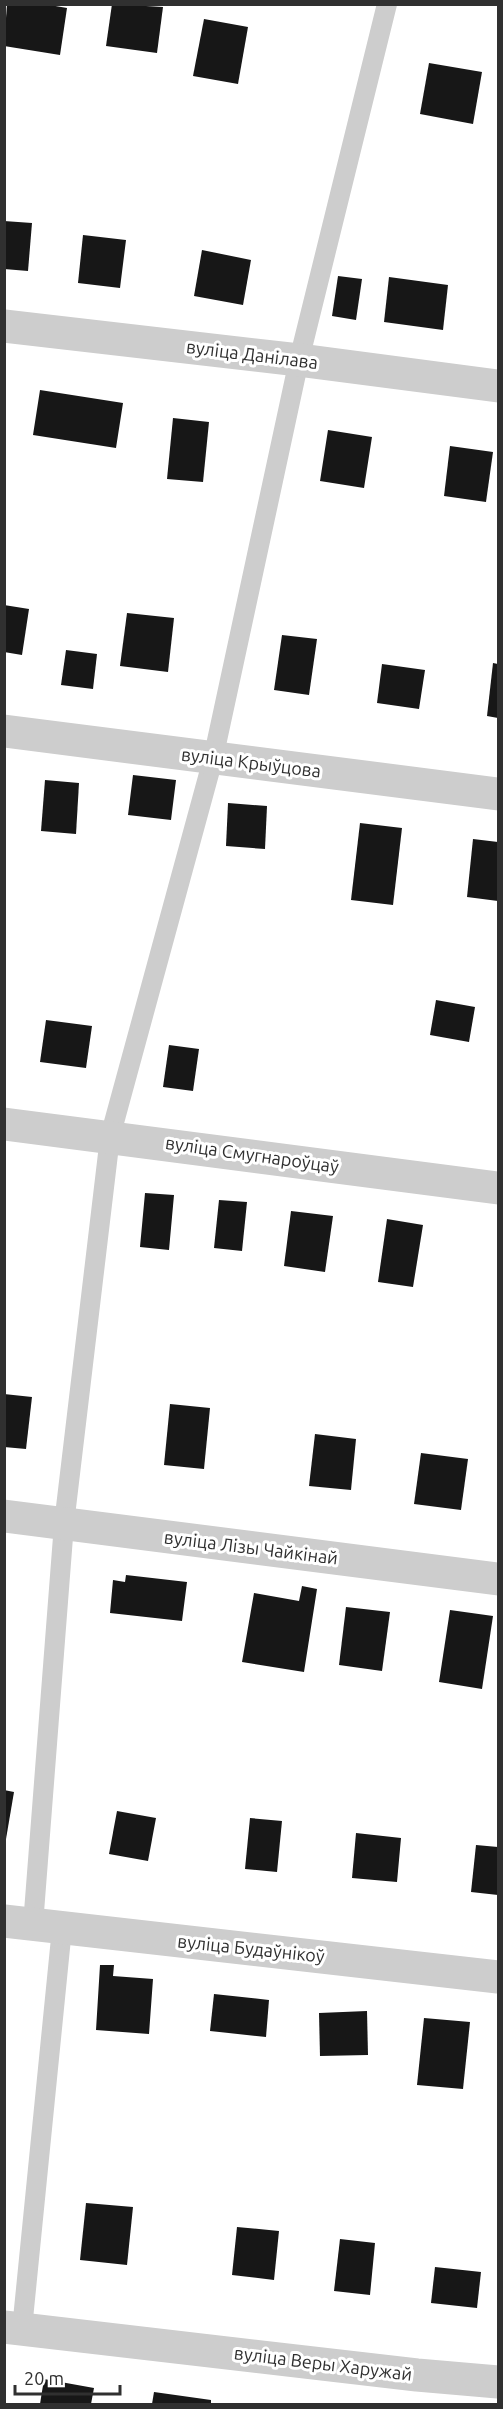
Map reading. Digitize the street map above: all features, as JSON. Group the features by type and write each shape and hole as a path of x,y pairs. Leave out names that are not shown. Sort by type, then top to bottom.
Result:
{"street":[{"name":"вуліца Данілава","path":"4,326 299,360 498,386"},
{"name":"вуліца Крыўцова","path":"4,731 498,794"},
{"name":"вуліца Смугнароўцаў","path":"4,1124 498,1188"},
{"name":"вуліца Лізы Чайкінай","path":"4,1516 498,1579"},
{"name":"вуліца Будаўнікоў","path":"33,1925 498,1977"},
{"name":"вуліца Веры Харужай","path":"13,2328 417,2375 498,2382"}],"lane":[{"path":"13,2328 33,1925 64,1524 110,1137 213,759 299,360 387,4"}],"building":[{"path":"7,4 44,4 67,8 60,55 4,46"},
{"path":"112,4 163,7 157,53 106,46"},
{"path":"204,19 248,27 238,84 193,76"},
{"path":"429,63 482,72 473,124 420,114"},
{"path":"4,221 32,223 28,271 4,269"},
{"path":"83,235 126,240 120,288 78,283"},
{"path":"202,250 251,260 243,305 194,296"},
{"path":"338,276 362,279 356,320 332,316"},
{"path":"389,277 448,285 443,330 384,322"},
{"path":"40,390 123,403 116,448 33,435"},
{"path":"173,418 209,422 203,482 167,479"},
{"path":"328,430 372,437 364,488 320,481"},
{"path":"450,446 493,452 486,502 444,496"},
{"path":"4,605 29,609 22,655 4,652"},
{"path":"127,613 174,618 168,672 120,666"},
{"path":"282,635 317,639 309,695 274,690"},
{"path":"66,650 97,654 93,689 61,685"},
{"path":"493,663 498,664 498,718 487,716"},
{"path":"382,664 425,670 419,709 377,703"},
{"path":"133,775 176,780 171,820 128,815"},
{"path":"45,780 79,783 76,834 41,831"},
{"path":"228,803 267,806 265,849 226,846"},
{"path":"360,823 402,828 393,905 351,900"},
{"path":"473,839 498,842 498,901 467,897"},
{"path":"436,1000 475,1007 469,1042 430,1035"},
{"path":"46,1020 92,1026 86,1068 40,1062"},
{"path":"169,1045 199,1049 193,1091 163,1087"},
{"path":"145,1193 174,1195 169,1250 140,1247"},
{"path":"219,1200 247,1202 242,1251 214,1248"},
{"path":"291,1211 333,1216 325,1272 284,1266"},
{"path":"387,1219 423,1225 413,1287 378,1282"},
{"path":"4,1394 32,1397 26,1449 4,1447"},
{"path":"170,1404 210,1408 204,1469 164,1465"},
{"path":"315,1434 356,1439 351,1490 309,1486"},
{"path":"421,1453 468,1459 461,1510 414,1504"},
{"path":"126,1575 187,1582 182,1621 110,1613 113,1580 125,1582"},
{"path":"302,1586 317,1589 304,1672 242,1662 254,1593 299,1601"},
{"path":"346,1607 390,1612 382,1671 339,1665"},
{"path":"450,1610 493,1616 482,1689 439,1682"},
{"path":"4,1790 14,1792 6,1839 4,1838"},
{"path":"117,1811 156,1818 148,1861 109,1854"},
{"path":"250,1818 282,1821 277,1872 245,1869"},
{"path":"356,1833 401,1838 397,1882 352,1878"},
{"path":"476,1845 498,1847 498,1895 471,1892"},
{"path":"100,1965 114,1965 113,1976 153,1979 149,2034 96,2030"},
{"path":"214,1994 269,2000 266,2037 210,2031"},
{"path":"367,2011 368,2055 320,2056 319,2013"},
{"path":"424,2018 470,2022 463,2089 417,2085"},
{"path":"86,2203 133,2207 127,2265 80,2260"},
{"path":"237,2227 279,2231 274,2280 232,2275"},
{"path":"340,2239 375,2243 370,2295 334,2291"},
{"path":"435,2267 481,2272 477,2308 431,2303"},
{"path":"44,2379 94,2388 91,2404 40,2404"},
{"path":"154,2392 211,2400 211,2404 152,2404"}]}
